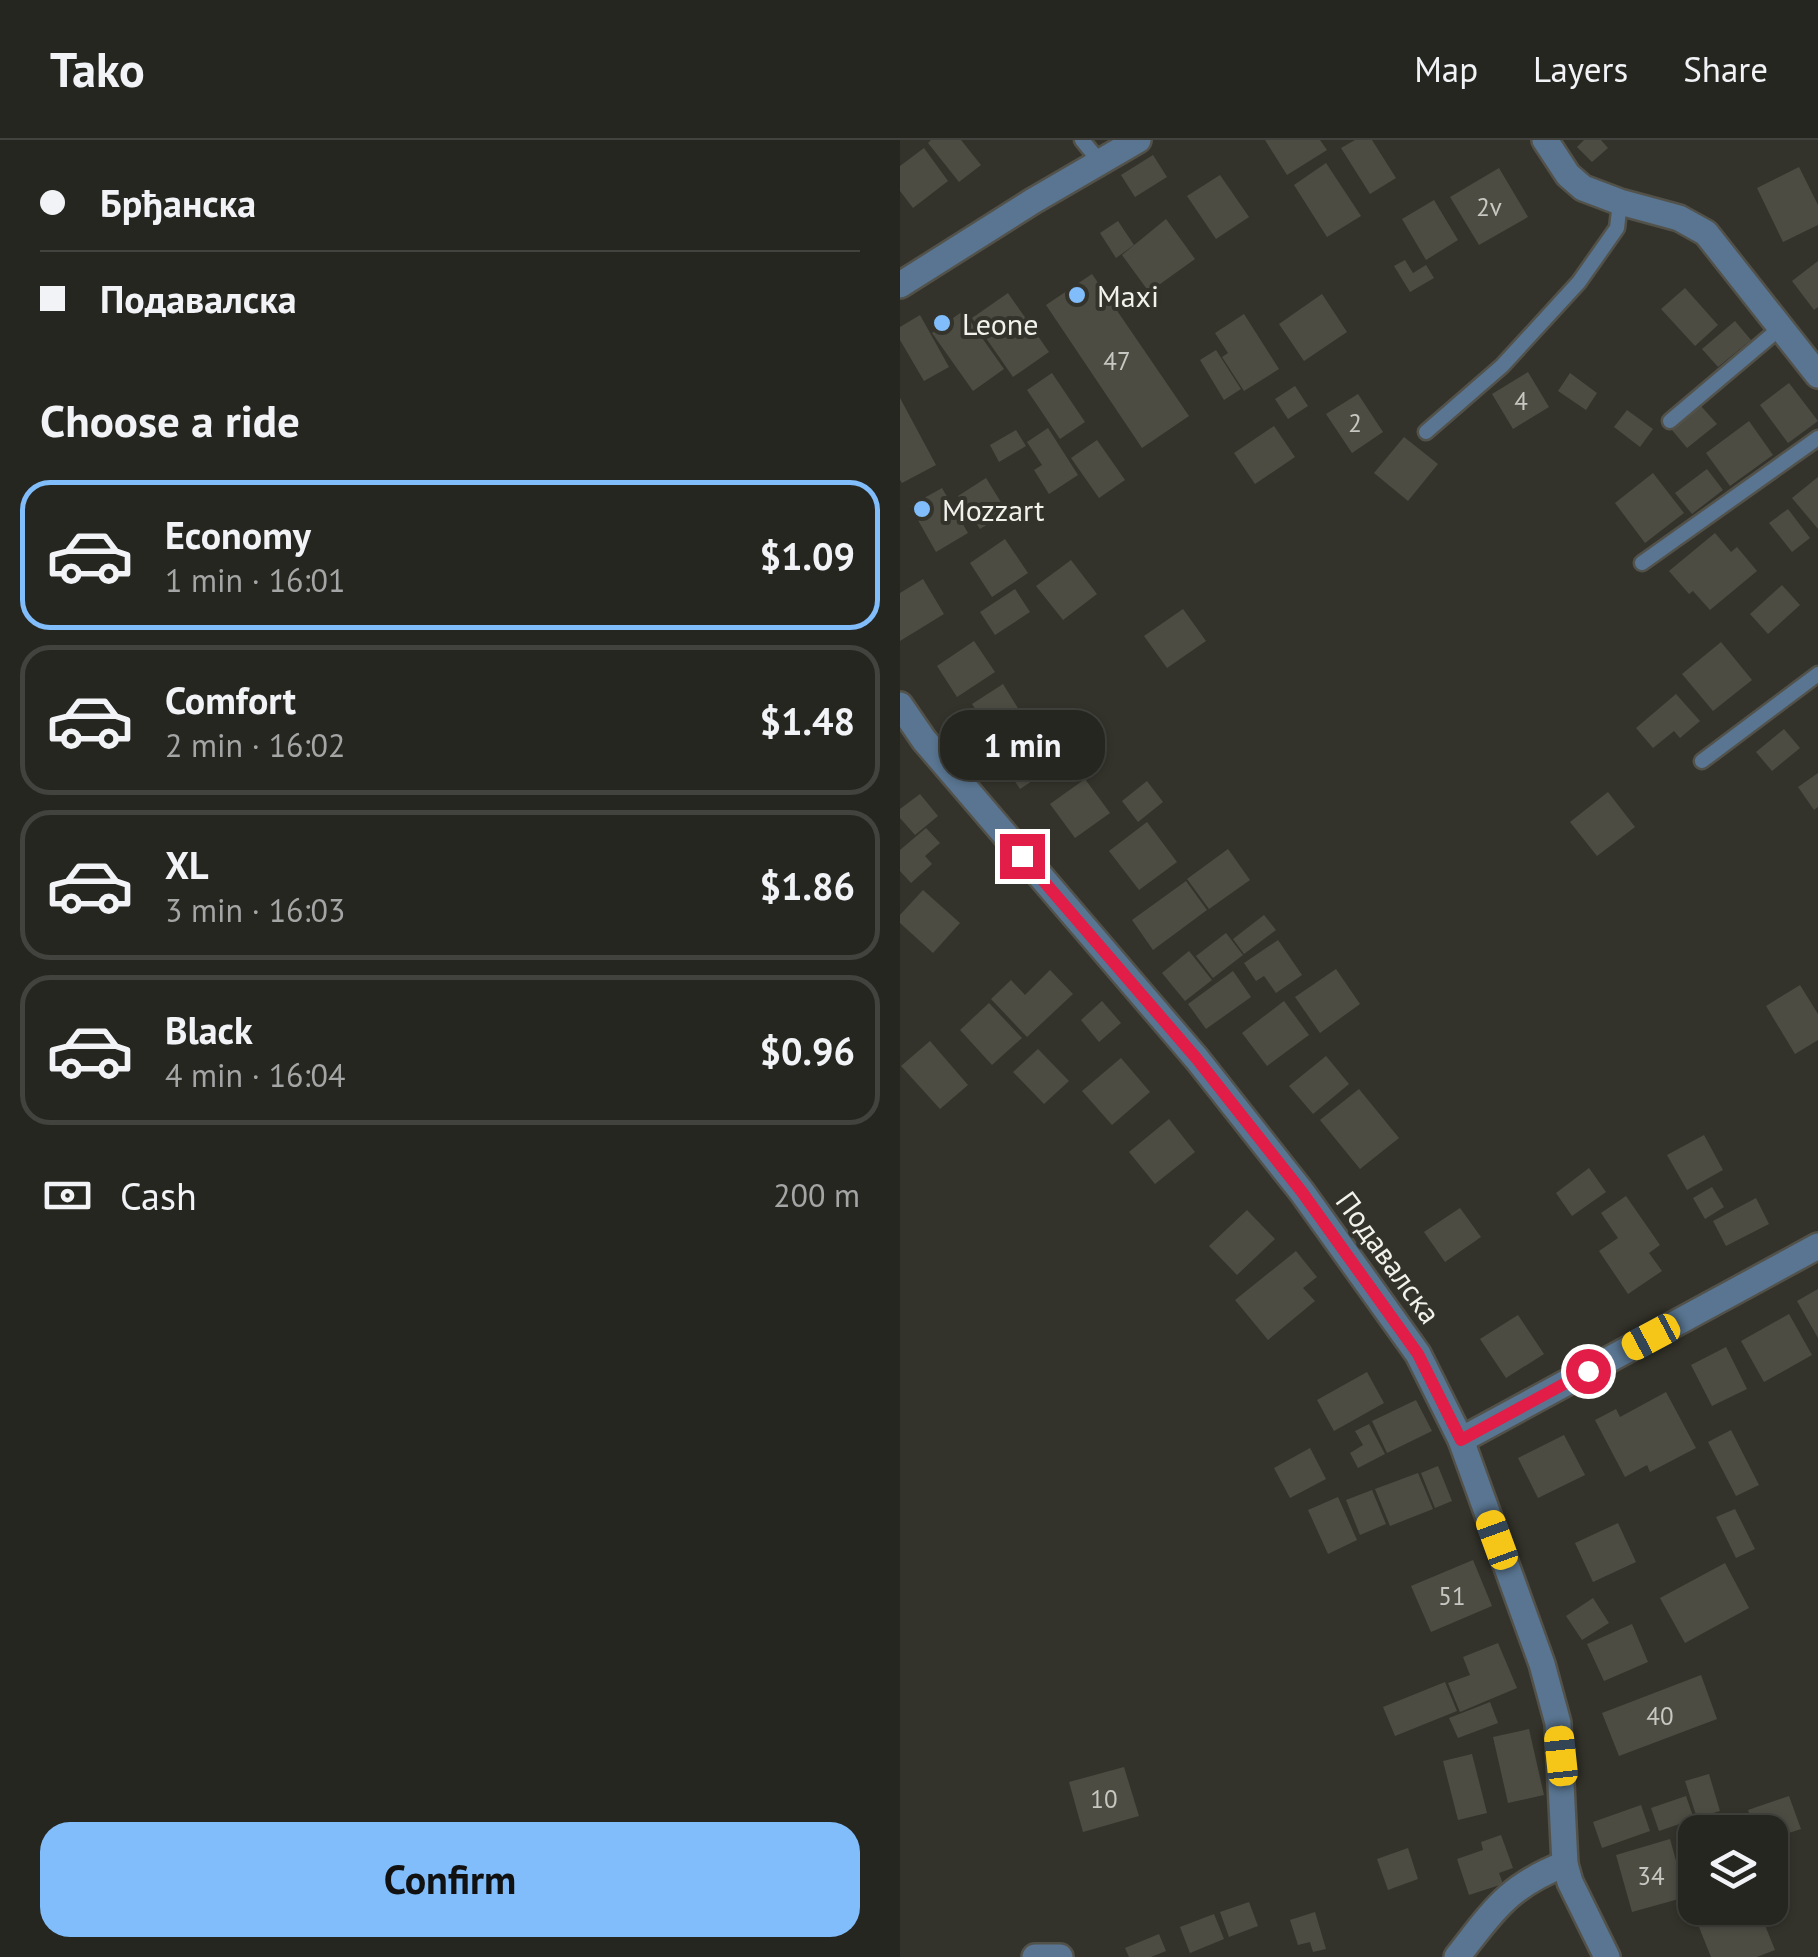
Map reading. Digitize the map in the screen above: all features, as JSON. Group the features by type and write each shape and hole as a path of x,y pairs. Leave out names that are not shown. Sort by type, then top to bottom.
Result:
{"street":[{"path":"900,285 1138,140"},
{"path":"1545,140 1575,182 1595,194 1679,218 1706,233 1818,375"},
{"name":"Подавалска","path":"900,705 936,754 1197,1059 1302,1192 1418,1354 1461,1440 1542,1664 1555,1708 1561,1756 1566,1864 1570,1882 1607,1957"},
{"path":"1461,1440 1818,1246"},
{"path":"1458,1957 1510,1892 1533,1876 1566,1864"},
{"path":"1035,1957 1060,1957"}],"lane":[{"path":"1082,140 1100,162"},
{"path":"1426,432 1502,366 1579,282 1617,228 1620,202"},
{"path":"1670,421 1780,328"},
{"path":"1642,563 1818,438"},
{"path":"1702,761 1818,674"}],"building":[{"path":"961,140 981,165 959,182 928,143"},
{"path":"1265,140 1320,140 1327,150 1287,175"},
{"path":"1355,140 1372,140 1396,178 1370,194 1341,148"},
{"path":"1584,140 1601,140 1608,148 1592,162 1577,147"},
{"path":"924,148 948,181 913,208 900,191 900,166"},
{"path":"1153,155 1167,177 1135,197 1121,175"},
{"path":"1326,163 1361,216 1327,237 1294,185"},
{"path":"1799,167 1818,205 1818,225 1783,242 1757,188"},
{"path":"1499,168 1528,217 1479,245 1450,197"},
{"path":"1220,175 1249,217 1216,239 1187,196"},
{"path":"1434,200 1458,240 1426,260 1402,219"},
{"path":"1166,219 1195,259 1149,292 1122,255"},
{"path":"1118,221 1134,245 1116,258 1100,233"},
{"path":"1405,260 1413,273 1426,265 1434,278 1410,292 1394,266"},
{"path":"1818,261 1818,307 1814,310 1792,281"},
{"path":"1092,274 1189,416 1142,448 1046,305"},
{"path":"1685,288 1718,325 1695,346 1661,309"},
{"path":"1008,293 1049,352 1013,377 972,318"},
{"path":"1322,294 1347,332 1304,361 1279,324"},
{"path":"963,311 1004,369 973,391 932,333"},
{"path":"1244,314 1279,369 1244,391 1222,357 1228,353 1215,333"},
{"path":"920,315 949,367 924,381 900,340 900,327"},
{"path":"1735,321 1751,340 1718,367 1702,349"},
{"path":"1216,350 1241,389 1224,400 1200,360"},
{"path":"1528,372 1549,407 1513,429 1492,394"},
{"path":"1052,373 1085,422 1060,439 1027,390"},
{"path":"1570,373 1597,393 1586,410 1558,391"},
{"path":"1789,383 1818,421 1788,443 1760,405"},
{"path":"1295,386 1308,406 1288,419 1275,399"},
{"path":"1358,394 1383,432 1352,453 1326,414"},
{"path":"900,398 936,465 902,483 900,480"},
{"path":"1701,406 1717,424 1687,448 1672,430"},
{"path":"1627,410 1653,429 1640,447 1614,427"},
{"path":"1749,421 1773,455 1730,486 1706,453"},
{"path":"1274,426 1295,457 1255,484 1234,453"},
{"path":"1048,428 1078,475 1049,494 1034,470 1042,465 1027,442"},
{"path":"1016,430 1026,446 999,462 990,445"},
{"path":"1404,437 1438,464 1408,501 1374,473"},
{"path":"1097,440 1125,480 1099,498 1071,458"},
{"path":"1707,469 1723,490 1692,514 1675,493"},
{"path":"1653,473 1684,513 1645,543 1615,503"},
{"path":"1818,477 1818,529 1792,498"},
{"path":"986,478 1007,512 980,529 958,496"},
{"path":"942,488 968,533 936,552 910,506"},
{"path":"1788,509 1810,538 1792,552 1769,523"},
{"path":"1715,533 1731,552 1737,547 1757,571 1710,610 1669,571"},
{"path":"1005,539 1028,573 992,597 970,563"},
{"path":"1071,560 1097,594 1063,620 1036,586"},
{"path":"923,579 944,614 900,641 900,593"},
{"path":"1782,585 1800,605 1768,634 1750,614"},
{"path":"1015,589 1030,612 995,635 980,612"},
{"path":"1183,609 1206,641 1167,668 1144,636"},
{"path":"974,641 995,672 957,697 937,666"},
{"path":"1721,642 1752,680 1713,711 1682,674"},
{"path":"1003,684 1024,718 993,737 972,704"},
{"path":"1676,694 1700,721 1680,738 1674,731 1653,748 1636,728"},
{"path":"1064,711 1087,745 1020,789 997,754"},
{"path":"1784,729 1800,748 1772,771 1756,752"},
{"path":"1818,773 1818,807 1814,810 1798,787"},
{"path":"1085,779 1110,813 1075,838 1050,804"},
{"path":"1147,781 1163,802 1138,822 1122,801"},
{"path":"1608,792 1635,827 1597,856 1570,822"},
{"path":"920,794 938,816 915,835 900,818 900,809"},
{"path":"1147,822 1177,862 1139,890 1109,851"},
{"path":"926,828 940,843 925,856 932,864 911,883 900,871 900,850"},
{"path":"1228,849 1250,880 1209,909 1187,879"},
{"path":"1186,881 1207,910 1153,950 1132,920"},
{"path":"923,890 960,923 933,953 900,923 900,915"},
{"path":"1264,915 1276,930 1244,954 1233,939"},
{"path":"1226,933 1243,955 1213,978 1196,956"},
{"path":"1278,940 1302,975 1276,993 1264,976 1256,981 1244,963"},
{"path":"1189,951 1212,980 1185,1001 1162,973"},
{"path":"1336,969 1360,1004 1320,1033 1295,997"},
{"path":"1050,970 1073,994 1027,1037 991,999 1011,980 1025,995"},
{"path":"1233,971 1251,997 1206,1029 1188,1004"},
{"path":"1800,985 1818,1014 1818,1040 1795,1054 1766,1006"},
{"path":"1102,1001 1121,1023 1099,1042 1081,1020"},
{"path":"1284,1001 1309,1035 1267,1066 1242,1033"},
{"path":"989,1003 1022,1038 992,1065 960,1030"},
{"path":"930,1041 968,1085 940,1109 901,1066"},
{"path":"1038,1049 1069,1081 1044,1104 1013,1072"},
{"path":"1326,1056 1349,1084 1313,1114 1289,1086"},
{"path":"1121,1058 1150,1092 1112,1125 1082,1091"},
{"path":"1359,1089 1399,1138 1360,1169 1320,1120"},
{"path":"1169,1119 1195,1152 1155,1184 1129,1152"},
{"path":"1704,1135 1723,1170 1687,1190 1667,1155"},
{"path":"1589,1168 1606,1192 1572,1216 1556,1193"},
{"path":"1712,1187 1724,1207 1705,1219 1693,1198"},
{"path":"1626,1196 1660,1245 1649,1253 1662,1271 1628,1294 1599,1251 1618,1238 1601,1213"},
{"path":"1756,1198 1769,1224 1726,1246 1713,1221"},
{"path":"1460,1208 1481,1237 1445,1262 1424,1232"},
{"path":"1247,1210 1275,1239 1237,1275 1209,1246"},
{"path":"1296,1251 1317,1277 1303,1288 1315,1301 1268,1340 1235,1300"},
{"path":"1818,1289 1818,1338 1797,1301"},
{"path":"1789,1314 1812,1355 1764,1382 1741,1341"},
{"path":"1518,1315 1544,1354 1506,1378 1480,1339"},
{"path":"1726,1347 1747,1389 1712,1406 1691,1365"},
{"path":"1367,1372 1384,1403 1334,1431 1317,1400"},
{"path":"1666,1392 1696,1448 1650,1472 1647,1465 1625,1477 1595,1420 1616,1409 1620,1417"},
{"path":"1416,1400 1432,1431 1387,1453 1372,1421"},
{"path":"1369,1424 1385,1454 1358,1468 1350,1453 1363,1445 1355,1431"},
{"path":"1731,1430 1759,1485 1736,1496 1708,1442"},
{"path":"1564,1435 1585,1475 1538,1498 1518,1458"},
{"path":"1310,1448 1326,1479 1290,1498 1274,1468"},
{"path":"1438,1466 1452,1501 1435,1508 1421,1473"},
{"path":"1418,1473 1433,1509 1390,1526 1375,1489"},
{"path":"1372,1490 1386,1524 1360,1535 1346,1500"},
{"path":"1338,1497 1357,1540 1328,1554 1308,1510"},
{"path":"1735,1509 1755,1549 1736,1558 1716,1517"},
{"path":"1618,1523 1636,1562 1593,1582 1575,1543"},
{"path":"1473,1560 1492,1606 1431,1632 1411,1586"},
{"path":"1725,1563 1749,1608 1685,1643 1660,1598"},
{"path":"1593,1598 1609,1623 1582,1640 1566,1616"},
{"path":"1632,1624 1648,1662 1604,1681 1587,1644"},
{"path":"1498,1643 1517,1688 1460,1712 1448,1683 1470,1675 1463,1657"},
{"path":"1701,1675 1717,1719 1619,1756 1602,1713"},
{"path":"1445,1682 1457,1711 1395,1736 1383,1707"},
{"path":"1490,1702 1498,1723 1458,1738 1449,1718"},
{"path":"1529,1729 1544,1795 1508,1803 1493,1737"},
{"path":"1472,1754 1487,1813 1458,1820 1443,1761"},
{"path":"1124,1767 1139,1816 1083,1832 1069,1782"},
{"path":"1709,1774 1720,1811 1696,1815 1685,1781"},
{"path":"1686,1796 1693,1815 1678,1815 1678,1824 1659,1831 1651,1808"},
{"path":"1789,1796 1801,1829 1788,1833 1788,1815 1750,1815 1748,1810"},
{"path":"1641,1805 1650,1831 1602,1848 1593,1822"},
{"path":"1501,1835 1513,1868 1499,1873 1503,1884 1469,1895 1457,1859 1483,1850 1481,1842"},
{"path":"1670,1839 1678,1868 1678,1899 1632,1912 1616,1855"},
{"path":"1408,1848 1418,1879 1388,1890 1377,1859"},
{"path":"1249,1902 1258,1926 1229,1937 1220,1912"},
{"path":"1315,1912 1326,1949 1313,1952 1310,1942 1298,1945 1290,1920"},
{"path":"1214,1914 1224,1939 1190,1953 1180,1927"},
{"path":"1698,1925 1765,1925 1775,1950 1757,1957 1711,1957"},
{"path":"1159,1934 1166,1951 1151,1957 1129,1957 1125,1948"}],"place":[{"name":"Maxi","path":"1077,295"},
{"name":"Leone","path":"942,323"},
{"name":"Mozzart","path":"922,509"}],"route":[{"path":"1022,856 1197,1059 1302,1192 1418,1354 1461,1440 1588,1371"}]}
